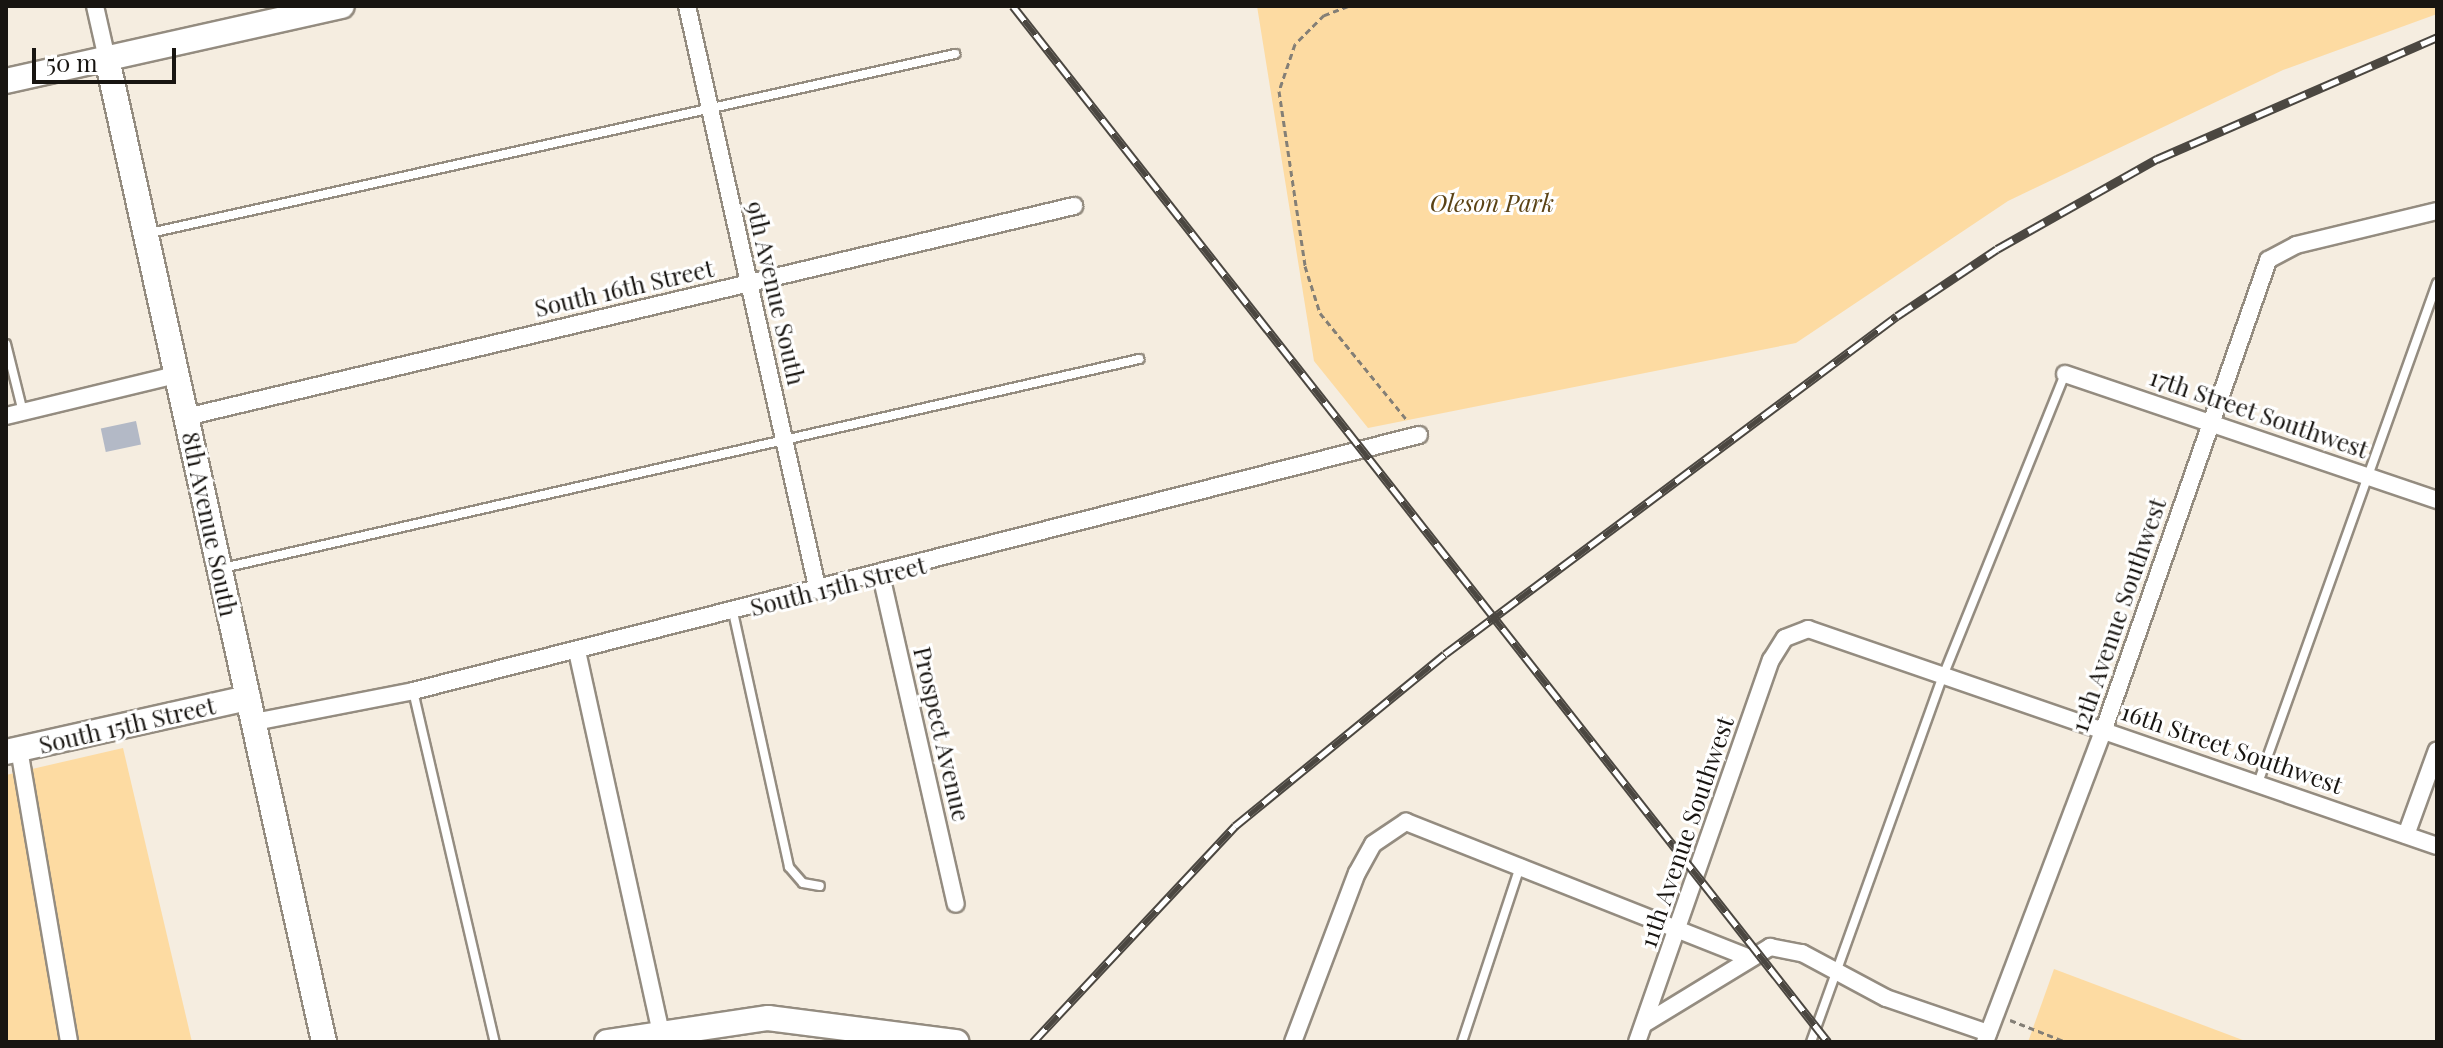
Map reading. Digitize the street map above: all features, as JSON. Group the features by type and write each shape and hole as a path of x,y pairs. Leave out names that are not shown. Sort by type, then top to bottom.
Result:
{"street":[{"name":"8th Avenue South","path":"95,6 324,1042"},
{"path":"6,81 107,59 289,12 342,6"},
{"name":"9th Avenue South","path":"687,6 818,591"},
{"name":"South 16th Street","path":"186,417 1074,206"},
{"name":"12th Avenue Southwest","path":"1988,1039 2104,729 2268,260 2325,237 2437,211"},
{"name":"17th Street Southwest","path":"2065,374 2211,420 2437,500"},
{"path":"14,414 176,375"},
{"name":"South 15th Street","path":"254,722 413,691 577,651 1419,435"},
{"name":"Prospect Avenue","path":"881,575 956,904"},
{"name":"16th Street Southwest","path":"1785,638 1808,629 2437,846"},
{"name":"11th Avenue Southwest","path":"1637,1042 1785,638"},
{"path":"577,651 662,1036"},
{"name":"South 15th Street","path":"12,750 248,698"},
{"path":"12,750 69,1042"},
{"path":"2406,835 2437,750"},
{"path":"1293,1042 1373,844 1406,822 1522,864 1749,958"},
{"path":"1644,1024 1770,947 1792,951 1834,973 1988,1039"},
{"path":"607,1042 768,1018 956,1042"}],"lane":[{"path":"145,234 709,104 955,54"},
{"path":"2258,783 2437,283"},
{"path":"6,344 14,414"},
{"path":"219,568 783,437 1139,359"},
{"path":"1811,1042 1943,676 2065,374"},
{"path":"733,612 789,867 803,883 820,886"},
{"path":"413,691 495,1042"},
{"path":"1462,1042 1522,864"}],"path":[{"path":"1348,6 1324,15 1295,44 1279,91 1305,266 1320,313 1419,435"},
{"path":"1995,1015 2066,1042"}],"green space":[{"name":"Oleson Park","path":"1257,6 2437,6 2437,14 2283,70 2008,201 1796,343 1368,428 1314,361"},
{"path":"123,748 192,1042 6,1042 6,775"},
{"path":"2054,969 2248,1042 2028,1042"}],"building":[{"path":"136,421 141,444 106,452 101,428"}],"railway":[{"path":"1013,6 1828,1042"},
{"path":"1033,1042 1235,826 1445,654 1897,316 1997,249 2157,159 2437,37"}]}
